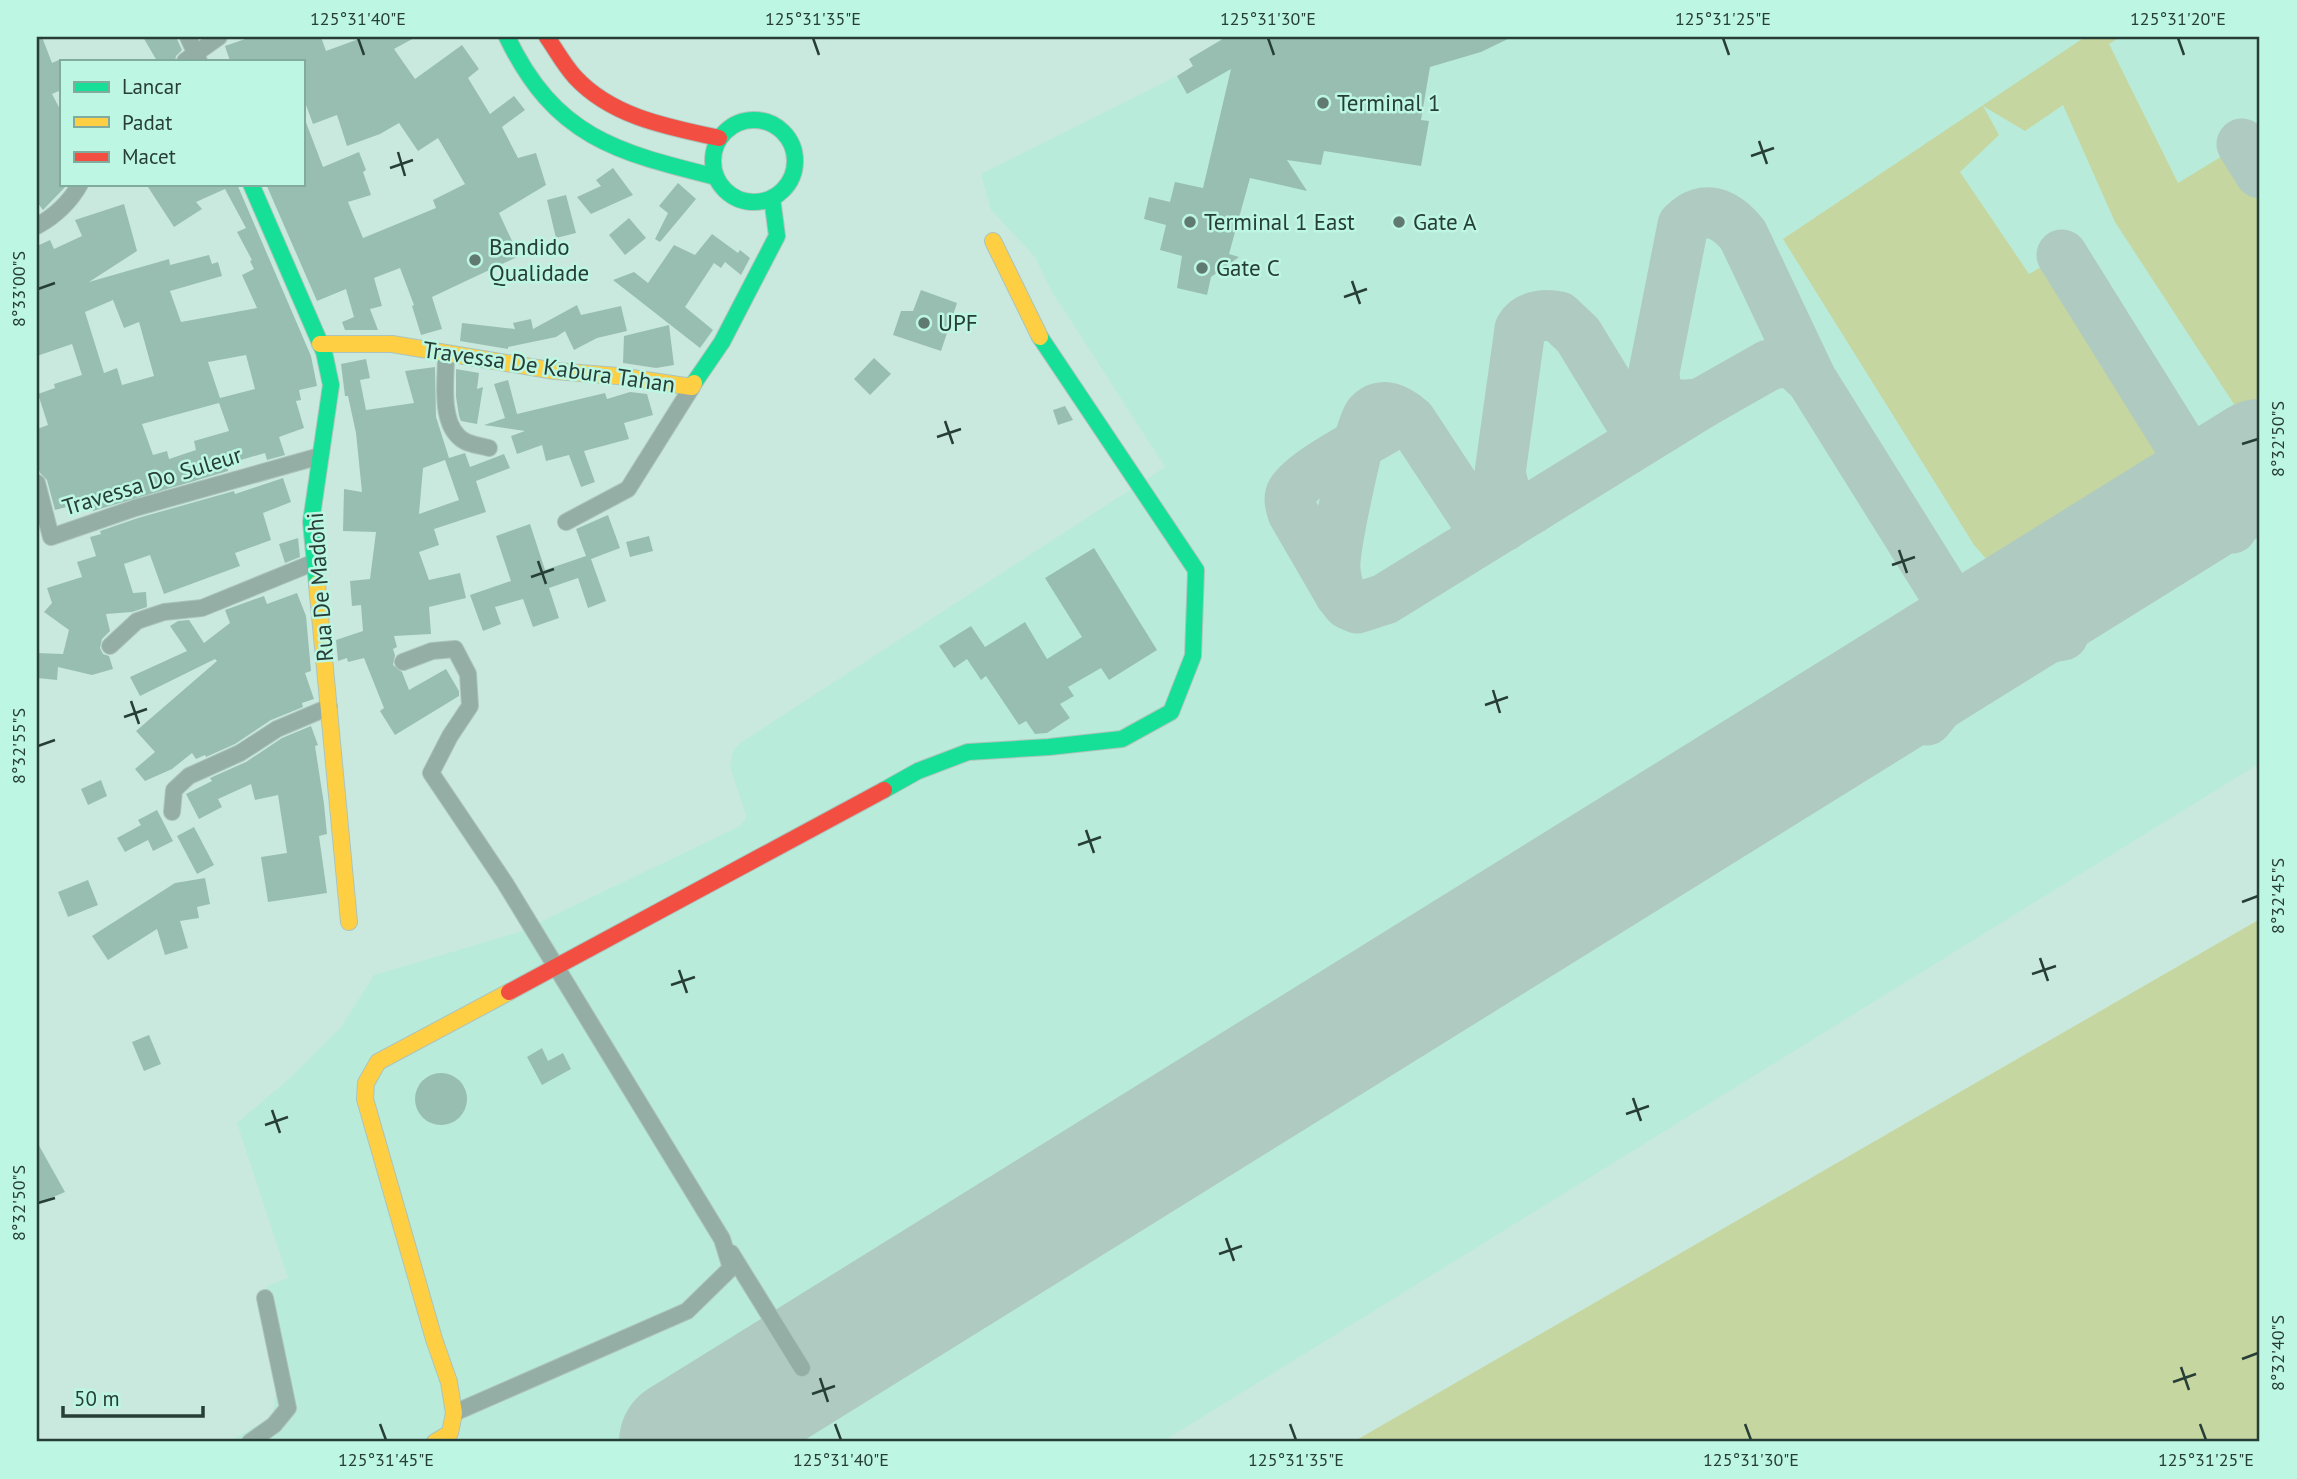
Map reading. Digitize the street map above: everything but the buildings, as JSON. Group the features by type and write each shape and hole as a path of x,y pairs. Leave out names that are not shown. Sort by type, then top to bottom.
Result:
{"street":[{"path":"188,37 193,59 219,37"},
{"path":"507,37 541,91 559,111 596,140 637,156 716,177"},
{"path":"547,37 576,79 604,100 640,118 719,138"},
{"path":"748,120 764,121 779,128 790,139 795,154 795,167 791,180 772,198 746,201 734,196 716,177 713,163 719,138 731,127 748,120"},
{"path":"37,226 53,217 79,186"},
{"name":"Rua De Madohi","path":"252,186 320,344 331,384 312,522 349,922"},
{"name":"Travessa De Kabura Tahan","path":"320,344 392,344 555,371 618,376 692,387 722,342 777,236 772,198"},
{"path":"435,1442 450,1433 454,1413 449,1382 365,1099 366,1083 378,1062 918,771 968,752 1122,739 1171,712 1193,656 1196,569 1034,328 993,241"},
{"path":"446,355 447,409 451,424 458,436 469,443 489,448"},
{"path":"566,522 628,489 692,387"},
{"name":"Travessa Do Suleur","path":"37,483 44,539 135,508 320,456"},
{"path":"110,646 138,621 164,612 202,608 315,562"},
{"path":"403,662 432,650 455,649 468,674 470,706 431,773 505,883 802,1368"},
{"path":"172,812 174,790 189,776 240,753 277,729 329,707"},
{"path":"454,1413 687,1311 730,1268 722,1239"},
{"path":"250,1442 274,1425 288,1408 265,1297"}],"shaded area":[{"path":"1226,37 2260,37 2260,763 1162,1442 229,1442 272,1416 280,1368 267,1286 288,1278 237,1123 290,1078 341,1027 374,975 519,932 738,827 746,815 730,767 733,751 740,743 1165,467 1051,290 1035,257 991,210 981,174 1177,76 1193,67 1189,59"},
{"path":"2085,37 2120,37 2109,44 2178,183 2242,144 2260,180 2260,444 2115,222 2063,105 2025,131 1983,106 1999,135 1960,172 2029,274 2045,265 2187,498 2079,575 2043,583 2016,577 1988,561 1974,545 1783,239"},
{"path":"2260,919 2260,1442 1353,1442"}],"taxiway":[{"path":"2242,144 2260,173"},
{"path":"1702,403 1683,405 1668,402 1658,391 1654,372 1683,225 1691,218 1707,213 1723,217 1743,235 1811,379 1959,616 1962,648 1958,672 1947,694 1927,720"},
{"path":"2062,255 2232,528"},
{"path":"1531,509 1512,504 1506,497 1500,473 1520,329 1532,318 1559,317 1578,335 1628,417 1640,425 1663,427"},
{"path":"1388,427 1308,476 1298,484 1290,497 1293,513 1340,594 1348,604 1357,608 1385,599 1702,403 1769,365 1793,363 1811,379"},
{"path":"1340,594 1335,574 1339,533 1360,440 1369,415 1374,410 1390,408 1411,421 1477,521 1485,527 1504,526"},
{"path":"1959,616 1973,626 2008,640 2033,640 2063,635"}],"runway":[{"path":"682,1442 2260,462"}],"traffic: fast":[{"path":"507,37 526,71 546,98 568,119 619,148 648,159 716,177"},
{"path":"754,120 770,123 783,132 792,145 795,161 792,177 783,190 770,199 754,202 738,199 725,190 716,177 713,161 716,145 725,132 738,123 754,120"},
{"path":"252,186 324,352 331,385 311,522 317,584"},
{"path":"694,383 722,342 777,236 772,198"},
{"path":"884,790 918,771 968,752 1122,739 1171,712 1193,656 1196,570 1040,337"}],"traffic: slow":[{"path":"993,241 1040,337"},
{"path":"320,344 392,344 555,371 618,376 692,387 694,383"},
{"path":"317,584 349,922"},
{"path":"435,1442 450,1433 454,1413 449,1382 434,1339 365,1099 366,1083 378,1062 509,992"}],"traffic: jam":[{"path":"547,37 575,77 606,102 642,118 719,138"},
{"path":"509,992 884,790"}],"place":[{"name":"Terminal 1","path":"1323,103"},
{"name":"Terminal 1 East","path":"1190,222"},
{"name":"Gate A","path":"1399,222"},
{"name":"Bandido Qualidade","path":"475,260"},
{"name":"Gate C","path":"1202,268"},
{"name":"UPF","path":"924,323"}]}
